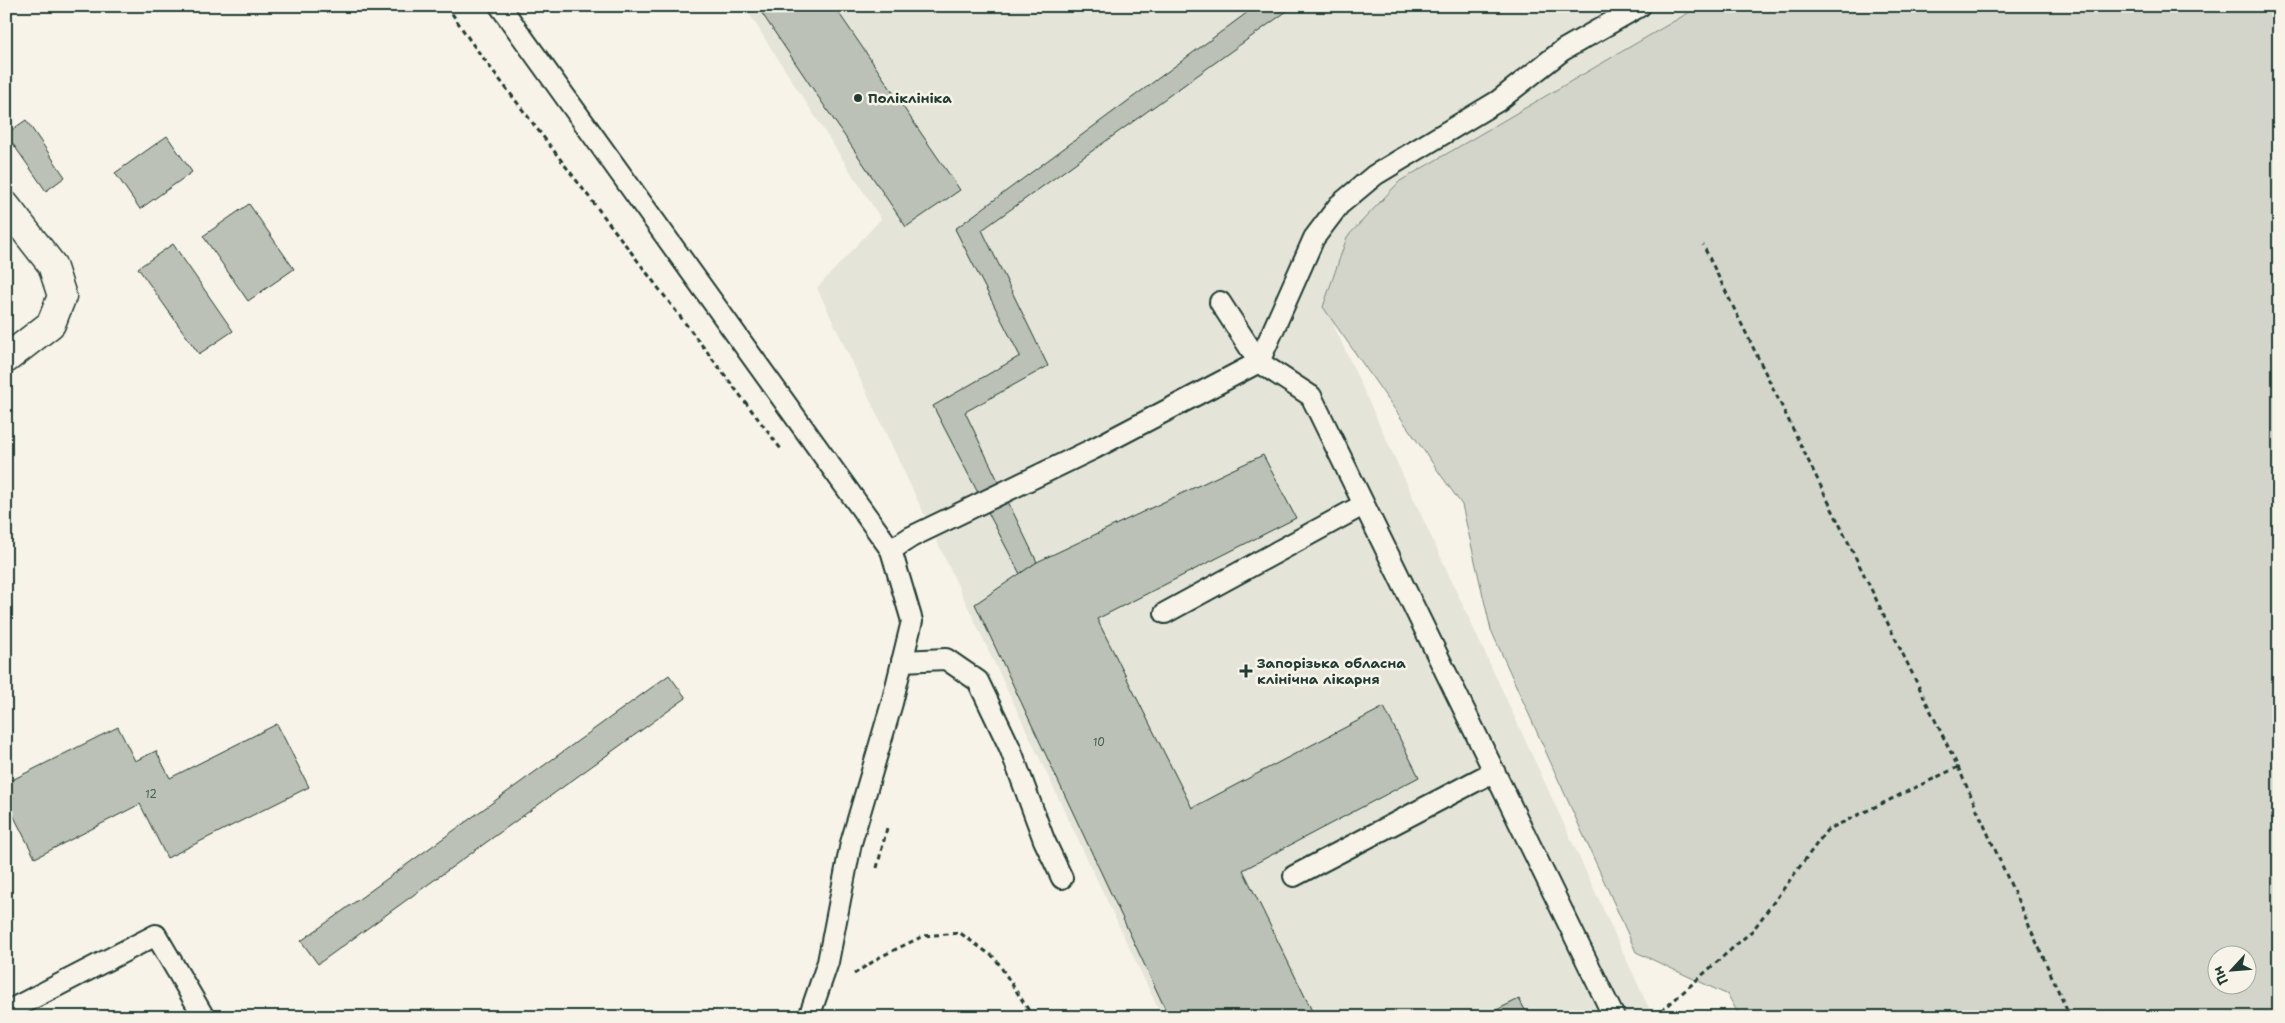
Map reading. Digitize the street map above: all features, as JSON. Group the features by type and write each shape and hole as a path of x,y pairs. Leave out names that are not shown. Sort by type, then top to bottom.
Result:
{"street":[{"path":"6,206 52,265 62,296 51,324 6,359"}],"lane":[{"path":"500,6 891,550 912,621 851,843 828,962 809,1017"},
{"path":"891,550 911,537 1093,449 1259,362 1314,238 1338,205 1375,176 1498,101 1563,50 1640,6"},
{"path":"1220,302 1259,362 1311,396 1614,1017"},
{"path":"1165,613 1363,505"},
{"path":"902,661 946,659 978,681 1010,748 1044,840 1062,878"},
{"path":"1294,876 1494,772"},
{"path":"6,1012 156,935 204,1017"}],"path":[{"path":"447,6 471,42 786,456"},
{"path":"1703,245 1958,767 2070,1017"},
{"path":"1655,1017 1753,930 1827,830 1958,767"},
{"path":"852,976 880,958 923,936 960,933 996,958 1033,1017"}],"shaded area":[{"name":"Запорізька обласна клінічна лікарня","path":"744,6 1730,6 1334,326 1653,1017 1162,1017 817,288 881,219"},
{"path":"1700,6 2279,6 2279,1017 1740,1017 1728,995 1636,952 1491,630 1462,505 1323,307 1347,237 1400,181"}],"building":[{"name":"Поліклініка","path":"757,6 834,6 960,190 906,227"},
{"path":"1256,6 1294,6 982,230 1048,366 965,412 1037,562 1020,574 933,406 1020,356 955,229"},
{"path":"26,120 65,177 46,191 6,134"},
{"path":"167,136 192,172 140,209 115,173"},
{"path":"249,204 294,269 248,301 203,236"},
{"path":"173,244 233,331 199,354 138,268"},
{"name":"Запорізька обласна клінічна лікарня","path":"1263,455 1296,518 1097,619 1192,808 1384,707 1419,777 1243,870 1315,1017 1169,1017 975,604 1037,562"},
{"path":"669,675 686,698 318,964 301,941"},
{"path":"277,724 309,787 167,858 140,804 35,858 6,801 6,783 118,727 135,761 156,751 170,778"},
{"path":"1519,999 1529,1017 1482,1017"}],"place":[{"name":"Поліклініка","path":"858,98"},
{"name":"Запорізька обласна клінічна лікарня","path":"1246,671"}]}
